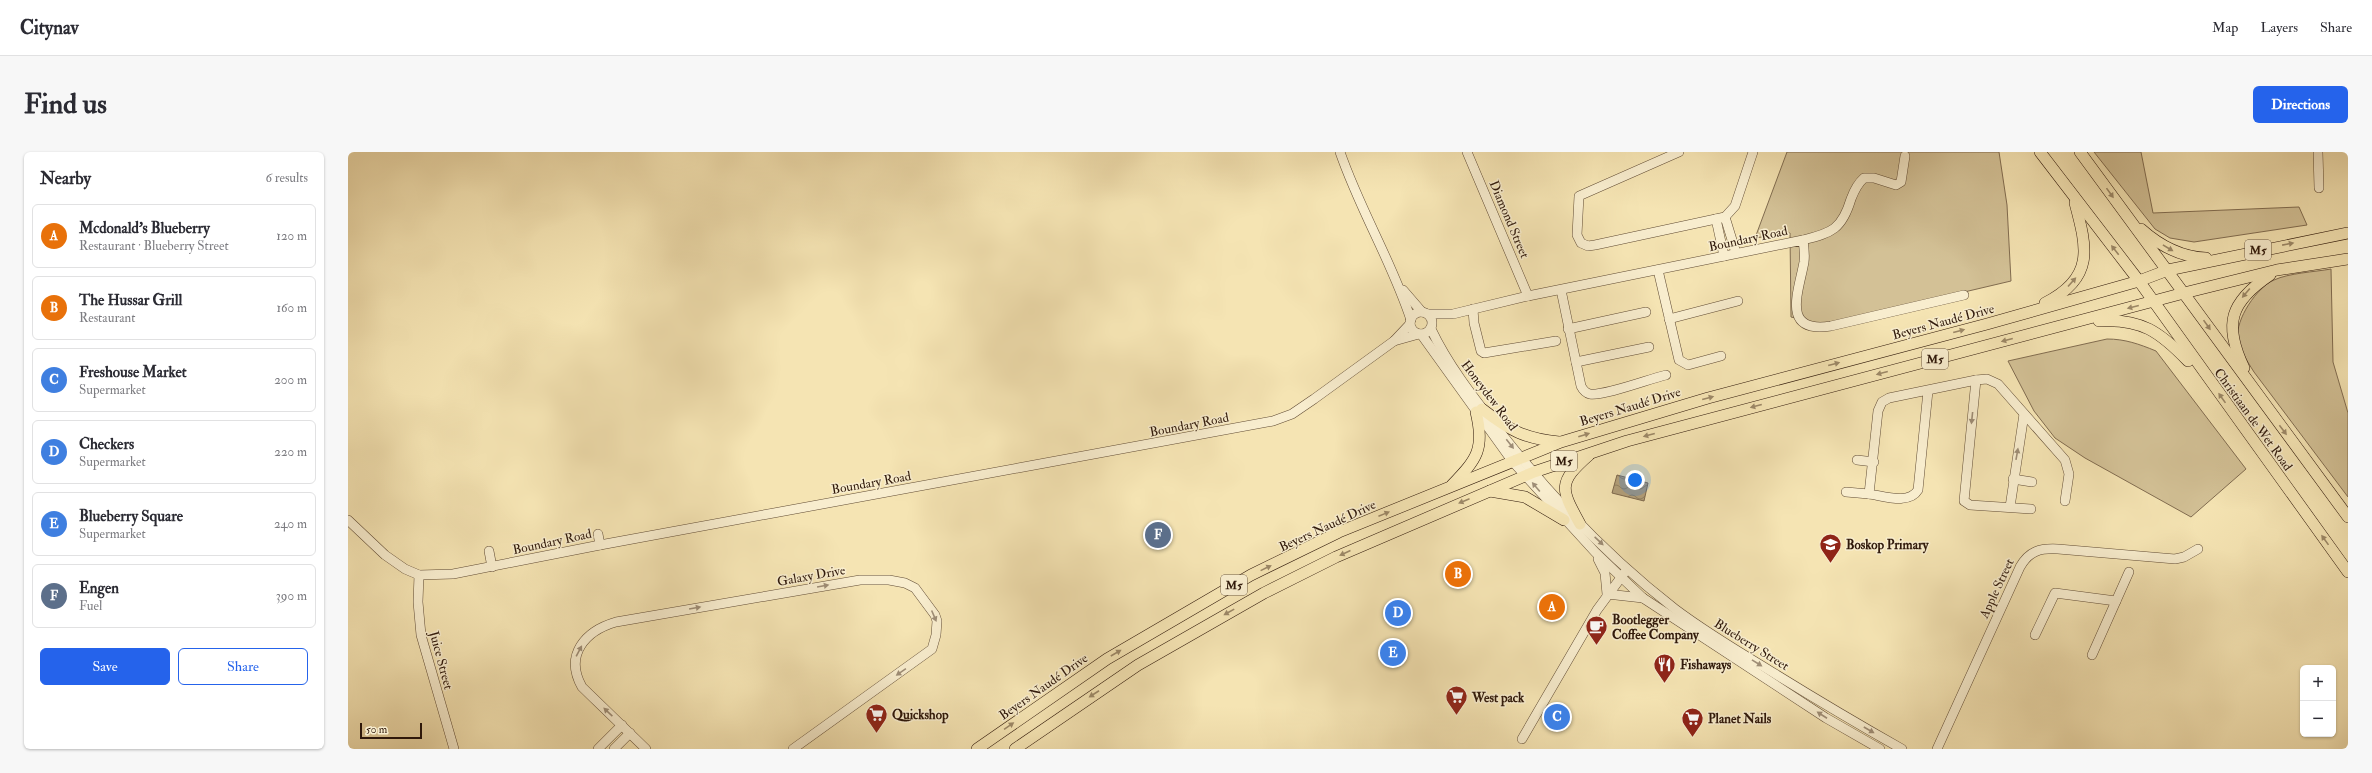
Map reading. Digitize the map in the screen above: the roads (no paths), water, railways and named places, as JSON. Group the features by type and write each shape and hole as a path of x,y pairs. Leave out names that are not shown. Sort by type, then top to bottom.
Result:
{"main road":[{"name":"Christiaan de Wet Road","path":"2040,152 2138,281 2348,572"},
{"path":"2080,152 2126,216 2144,232 2173,251 2197,258 2220,258"},
{"path":"2029,312 2054,298 2066,289 2078,275 2083,265 2085,246 2084,230 2074,197"},
{"name":"Christiaan de Wet Road","path":"2126,216 2168,270 2348,517"},
{"name":"Beyers Naudé Drive","path":"977,749 1107,659 1252,576 1339,532 1562,442 1708,398 2029,312 2138,281 2168,270 2220,258 2348,233"},
{"name":"M5","path":"1015,749 1138,665 1264,593 1336,557 1488,491 1594,450 2184,293 2277,270 2348,259"},
{"path":"2257,394 2234,346 2232,325 2235,310 2251,287 2277,270"},
{"path":"2076,322 2123,320 2154,331 2170,342 2213,385"},
{"path":"1479,411 1525,437 1562,442"},
{"path":"1448,488 1471,465 1479,452 1481,436 1479,411"},
{"path":"1580,524 1566,498 1566,479 1574,468 1594,450"},
{"path":"1488,491 1525,497 1564,520"}],"street":[{"path":"1340,152 1363,210 1400,288 1413,330 1420,334 1432,326 1425,313 1400,288"},
{"name":"Diamond Street","path":"1467,152 1528,296"},
{"path":"1679,152 1579,196 1578,234 1581,243 1588,246 1595,245 1725,217 1735,206 1753,152"},
{"path":"2318,152 2320,188"},
{"path":"1803,240 1826,234 1838,227 1850,206 1856,186 1864,178 1874,178 1896,185 1901,182 1905,156"},
{"path":"1725,217 1736,253"},
{"path":"1716,219 1724,256"},
{"name":"Boundary Road","path":"1432,326 1453,314 1528,296 1803,240 1804,259 1795,310 1799,318 1810,325 1822,327 1831,326 1964,295"},
{"path":"1658,270 1679,360 1681,363 1688,364 1721,356"},
{"path":"1561,290 1581,386 1585,392 1591,394 1666,375"},
{"path":"1669,319 1738,301"},
{"path":"1473,309 1474,323 1481,351 1484,353 1556,341"},
{"path":"1568,329 1646,312"},
{"path":"1410,322 1415,314 1425,313"},
{"name":"Boundary Road","path":"1425,313 1453,314"},
{"name":"Boundary Road","path":"419,575 453,574 492,567 600,545 1273,421 1292,414 1394,341 1410,322"},
{"name":"Honeydew Road","path":"1432,326 1445,356 1479,411"},
{"name":"Boundary Road","path":"1394,341 1420,334"},
{"name":"Honeydew Road","path":"1420,334 1517,460 1530,474"},
{"path":"1576,362 1649,346"},
{"path":"1976,380 1964,501 1970,505 2031,509"},
{"path":"1869,494 1874,462 1878,411 1882,402 1889,398 1976,380 1988,380 1998,384 2065,460 2069,474 2066,501"},
{"path":"1846,492 1906,499 1914,495 1918,490 1928,390"},
{"path":"2010,507 2013,479 2024,414"},
{"path":"1857,460 1874,462"},
{"name":"Blueberry Street","path":"1530,474 1564,520 1643,598 1826,718 1880,749"},
{"name":"Blueberry Street","path":"1530,474 1580,524 1676,609 1714,636 1902,749"},
{"path":"2013,479 2032,482"},
{"path":"348,520 386,555 419,575"},
{"path":"598,534 600,545"},
{"name":"Apple Street","path":"1937,749 2020,568 2030,554 2043,549 2058,549 2175,559 2184,557 2198,549"},
{"path":"489,551 492,567"},
{"path":"1595,552 1605,573 1607,594"},
{"path":"1522,739 1607,594 1628,568"},
{"path":"2092,655 2129,572"},
{"name":"Juice Street","path":"419,575 418,602 421,635 454,749"},
{"name":"Galaxy Drive","path":"646,749 582,687 576,678 574,666 578,650 586,639 602,626 616,622 860,580 889,580 912,586 935,615 936,634 932,649 793,749"},
{"path":"2035,635 2055,593 2116,601"},
{"path":"1607,594 1643,598"},
{"path":"598,749 622,725"},
{"path":"614,749 630,733"}],"water":[{"path":"1617,475 1648,483 1644,501 1612,493"}],"place":[{"name":"Engen","path":"1158,535"},
{"name":"Boskop Primary","path":"1831,564"},
{"name":"The Hussar Grill","path":"1458,574"},
{"name":"Mcdonald's Blueberry","path":"1552,607"},
{"name":"Checkers","path":"1398,613"},
{"name":"Bootlegger Coffee Company","path":"1596,646"},
{"name":"Blueberry Square","path":"1393,653"},
{"name":"Fishaways","path":"1664,684"},
{"name":"West pack","path":"1456,716"},
{"name":"Freshouse Market","path":"1557,717"},
{"name":"Quickshop","path":"876,734"},
{"name":"Planet Nails","path":"1692,738"}]}
